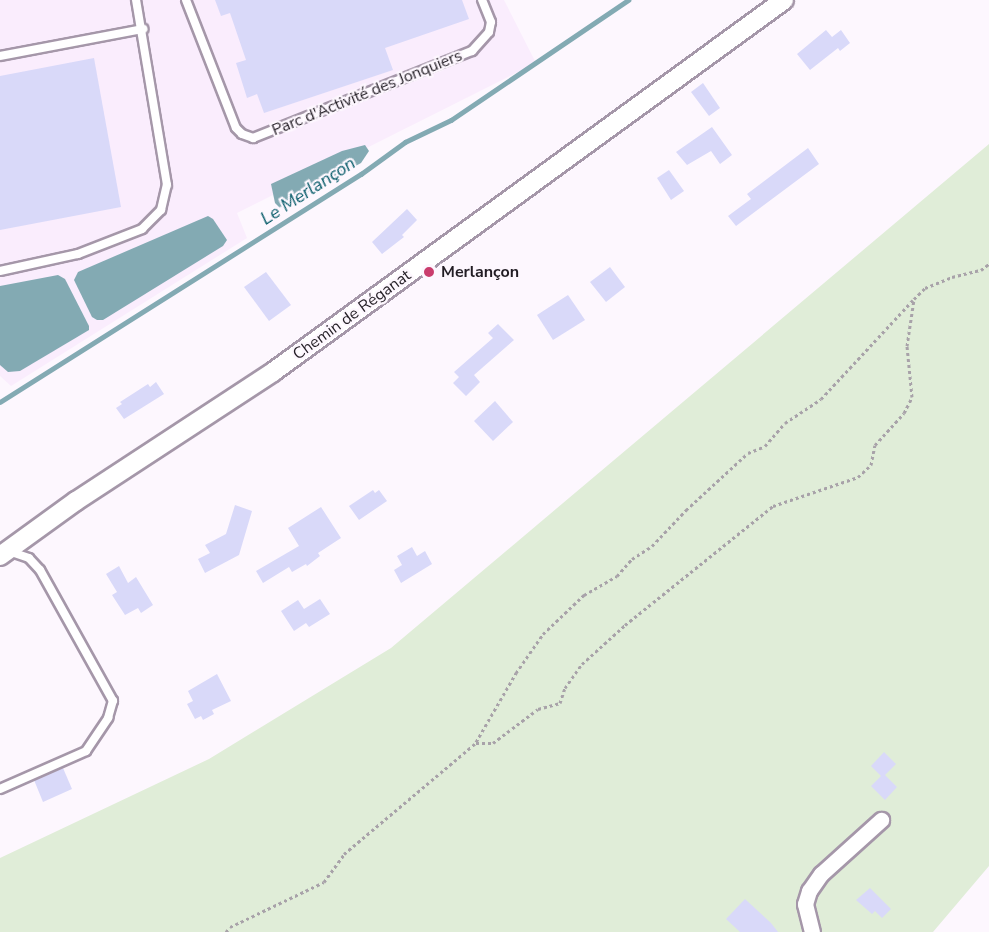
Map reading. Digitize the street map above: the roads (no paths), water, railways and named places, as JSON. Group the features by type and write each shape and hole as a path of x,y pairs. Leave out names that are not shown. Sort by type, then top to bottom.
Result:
{"street":[{"name":"Chemin de Réganat","path":"4,553 76,501 273,372 784,0"},
{"path":"812,932 805,904 809,891 821,874 881,819"}],"lane":[{"path":"0,271 78,254 142,229 161,210 167,185 143,29 136,0"},
{"name":"Parc d'Activité des Jonquiers","path":"186,0 236,128 242,134 253,138 472,51 489,32 490,22 482,0"},
{"path":"0,56 143,29"},
{"path":"0,789 86,751 108,718 113,701 40,570 29,558 4,553"}],"water":[{"path":"365,145 369,151 361,163 280,208 275,203 271,184 342,151"},
{"path":"208,216 213,219 227,240 223,246 103,320 92,317 74,280 78,272"},
{"path":"58,275 65,279 89,330 20,371 8,372 0,365 0,286"}],"waterway":[{"name":"Le Merlançon","path":"0,402 361,174 405,142 451,120 628,0"}],"place":[{"name":"Merlançon","path":"429,272"}]}
